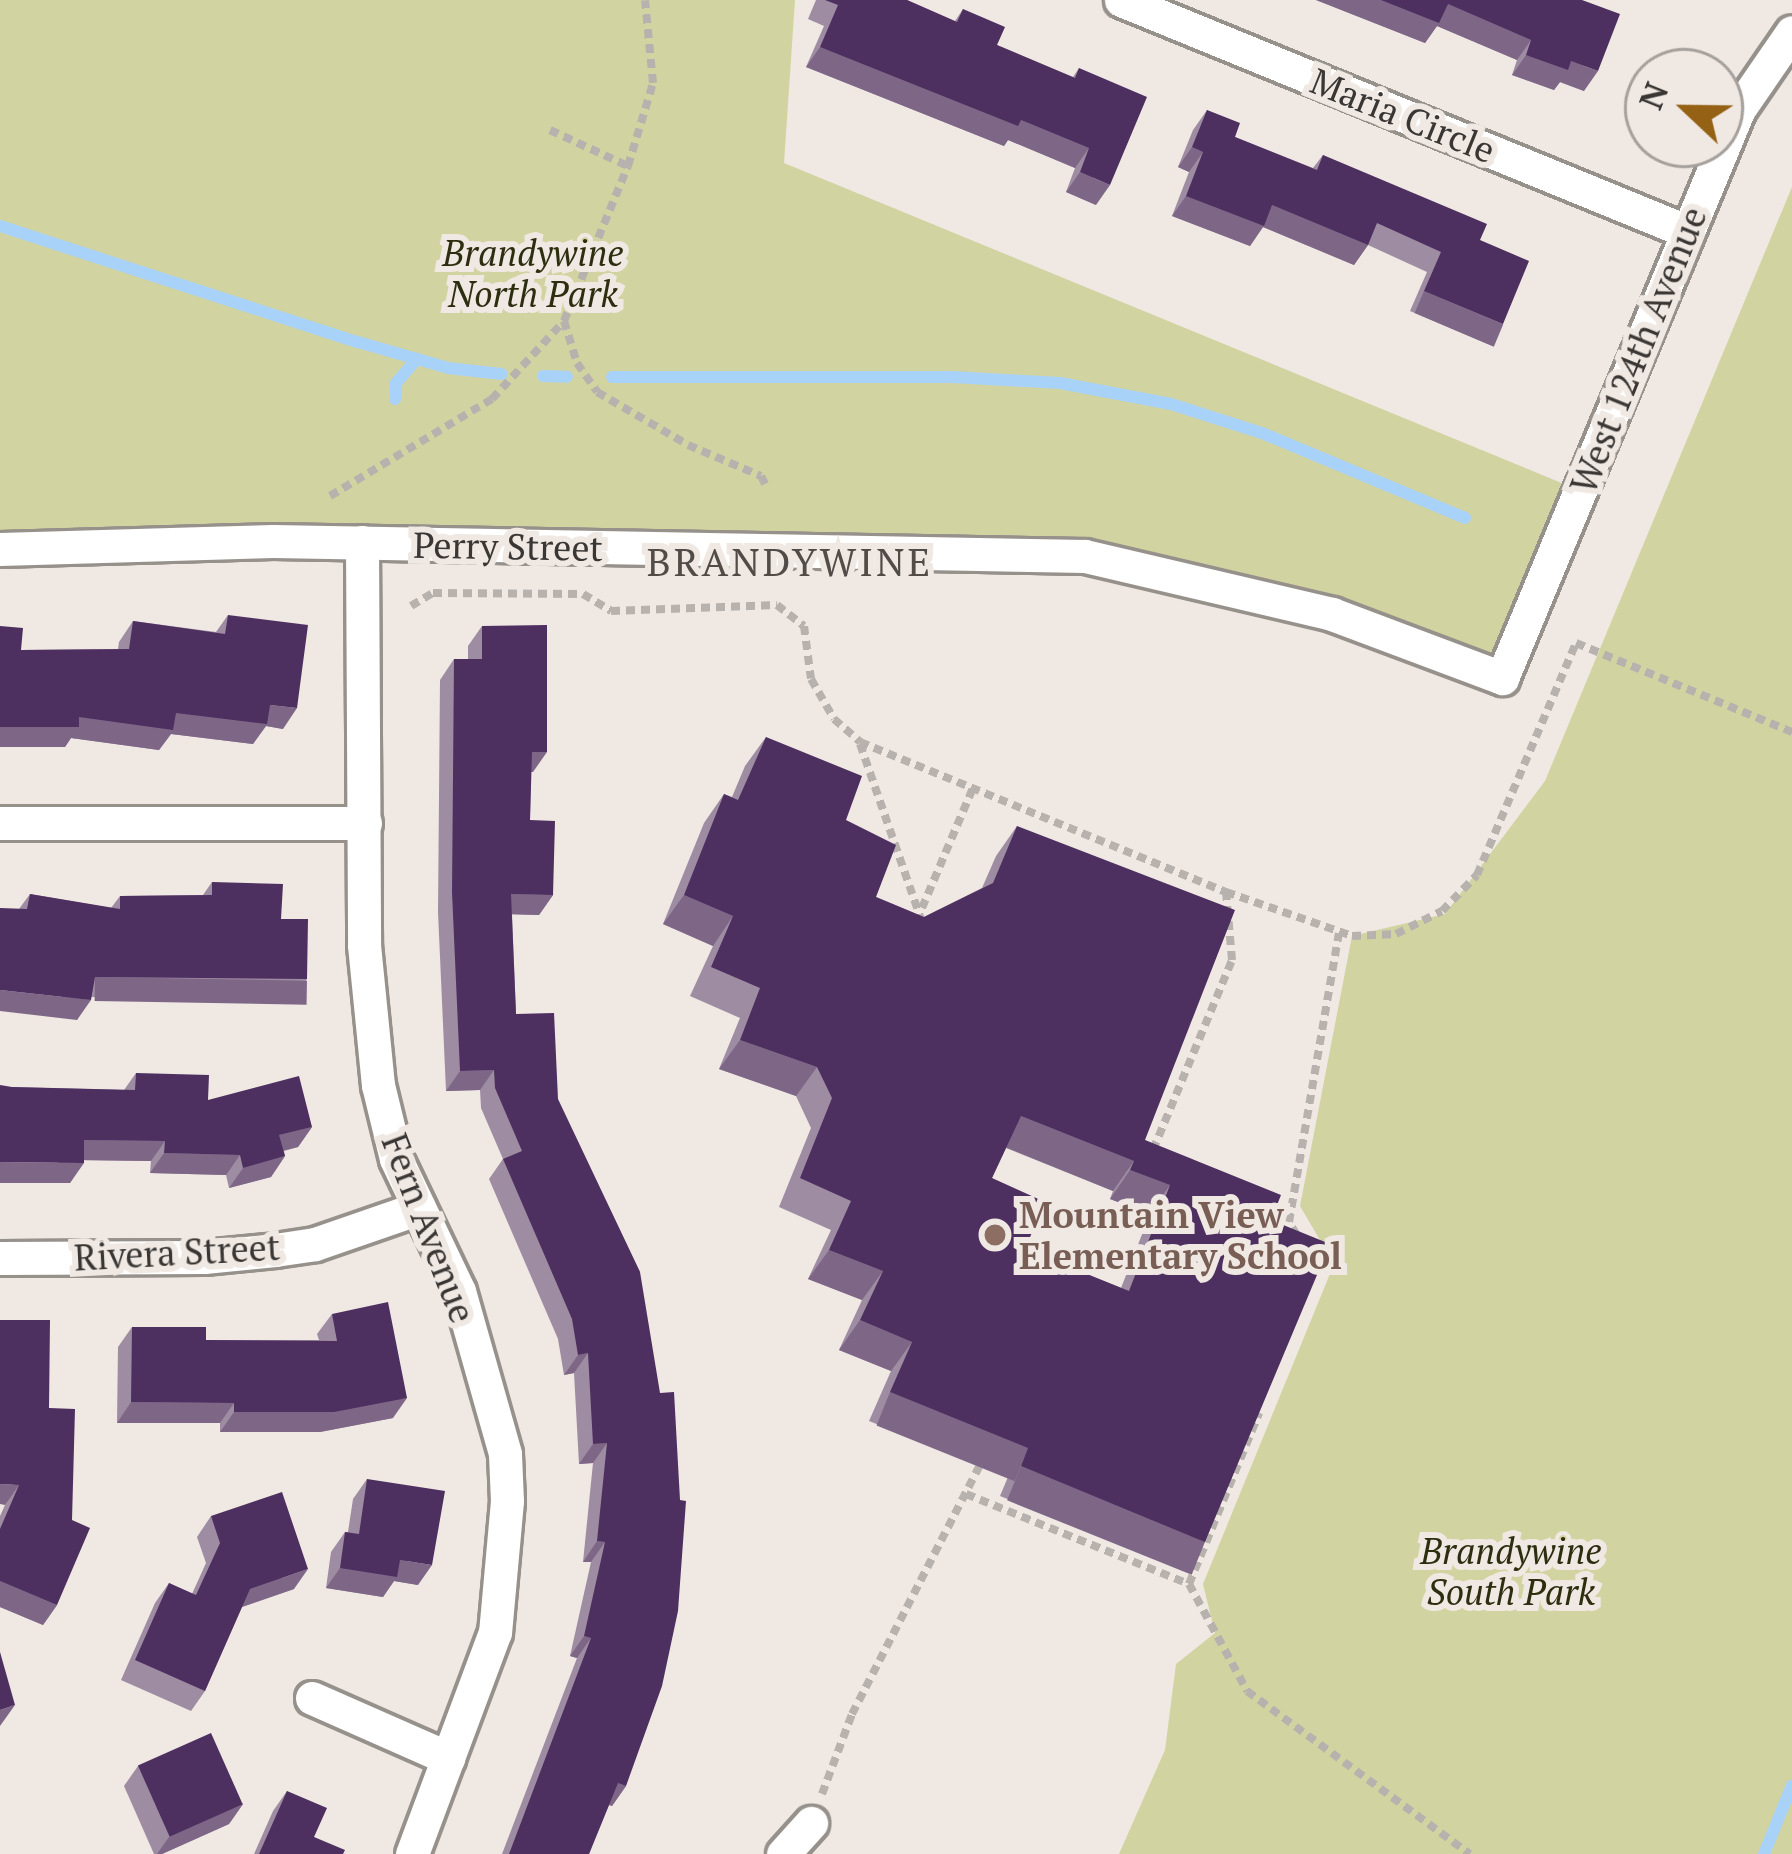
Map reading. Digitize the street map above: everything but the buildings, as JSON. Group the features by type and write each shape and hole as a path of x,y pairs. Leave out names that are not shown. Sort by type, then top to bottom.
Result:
{"street":[{"name":"Maria Circle","path":"1121,0 1686,231"},
{"name":"West 124th Avenue","path":"1502,678 1739,109 1792,32"},
{"name":"Perry Street","path":"0,549 140,541 362,542 1085,556 1332,614 1502,678"},
{"name":"Fern Avenue","path":"362,542 364,945 378,1085 396,1159 459,1292 505,1454 508,1501 495,1632 412,1854"},
{"path":"0,823 364,823"},
{"name":"Rivera Street","path":"0,1258 204,1257 275,1250 315,1244 419,1208"},
{"path":"312,1698 448,1758"},
{"path":"783,1854 812,1823"}],"path":[{"path":"330,496 491,399 564,321 628,166 652,83 645,0"},
{"path":"550,130 628,166"},
{"path":"564,321 578,363 597,392 688,445 760,476 767,488"},
{"path":"411,606 433,593 583,594 611,611 777,604 803,626 811,679 834,719 860,742 1226,892 1339,932 1396,934 1442,911 1477,874 1576,643 1792,732"},
{"path":"860,742 921,910 923,936"},
{"path":"921,910 973,788"},
{"path":"1149,1160 1232,960 1226,892"},
{"path":"1308,1255 1289,1222 1339,932"},
{"path":"1189,1584 1266,1396"},
{"path":"812,1823 852,1714 986,1453"},
{"path":"966,1494 1189,1584 1247,1691 1470,1854"}],"green space":[{"name":"Brandywine North Park","path":"0,0 795,0 784,163 1581,491 1502,678 1150,568 0,546"},
{"name":"Brandywine South Park","path":"1792,187 1792,1854 1119,1854 1165,1750 1176,1664 1215,1633 1203,1584 1334,1264 1300,1206 1352,936 1445,914 1545,781"}],"waterway":[{"path":"0,226 358,342 448,368 502,374"},
{"path":"395,399 396,383 417,359"},
{"path":"543,376 567,377"},
{"path":"612,377 952,377 1060,383 1171,404 1262,433 1465,518"},
{"path":"1764,1854 1792,1785"}],"place":[{"name":"Mountain View Elementary School","path":"995,1235"}],"district":[{"name":"BRANDYWINE","path":"790,561"}]}
